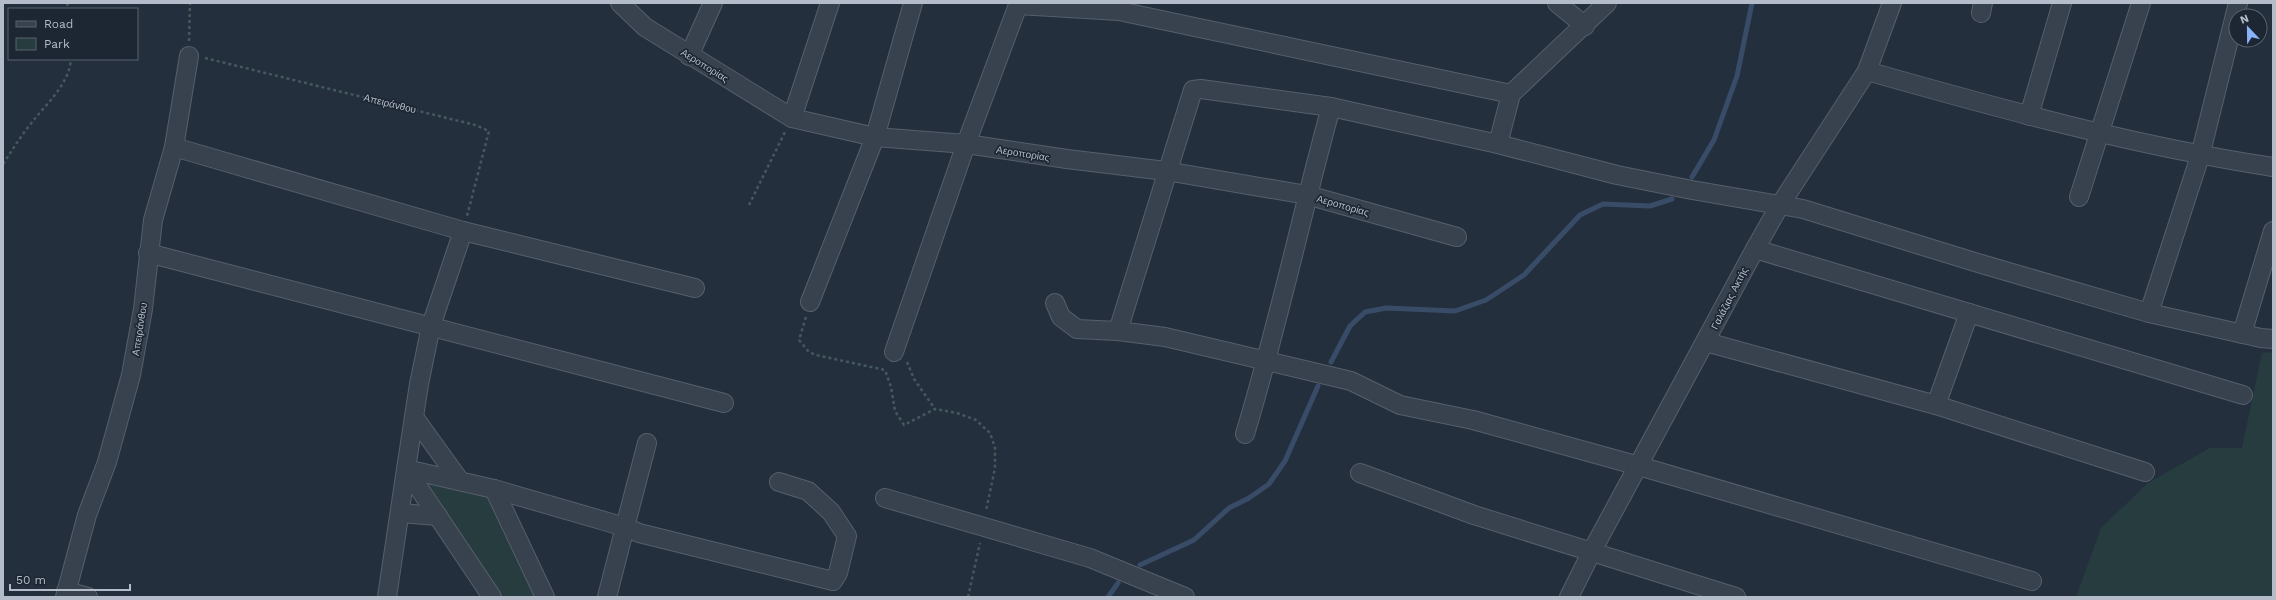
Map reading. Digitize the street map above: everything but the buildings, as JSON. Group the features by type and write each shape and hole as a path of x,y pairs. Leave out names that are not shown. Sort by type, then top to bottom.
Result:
{"street":[{"name":"Αεροπορίας","path":"620,3 645,27 689,56 792,118 875,137 966,144 1166,172 1306,195 1457,236"},
{"path":"689,56 713,3"},
{"path":"792,118 830,3"},
{"path":"810,302 875,137 913,3"},
{"path":"1556,3 1585,26"},
{"path":"1498,144 1511,94 1585,26 1607,3"},
{"name":"Γαλάζιας Ακτής","path":"1569,597 1592,551 1755,249 1780,205 1867,71 1892,3"},
{"path":"2029,116 2062,3"},
{"path":"2079,197 2101,133 2141,3"},
{"path":"2150,312 2200,156 2238,3"},
{"path":"894,352 966,144 1018,5 1119,11 1511,94"},
{"name":"Απειράνθου","path":"65,594 87,515 107,462 131,375 143,309 148,252 153,220 174,147 189,56"},
{"path":"1867,71 2029,116 2200,156 2273,167"},
{"path":"1118,331 1166,172 1193,90 1201,89 1330,108 1498,144 1617,175 1803,208 1978,263 2150,312 2242,334 2273,339"},
{"path":"1245,434 1268,360 1306,195 1330,108"},
{"path":"174,147 463,232 695,288"},
{"path":"2242,334 2273,231"},
{"path":"387,597 414,417 431,326 463,232"},
{"path":"1755,249 2244,395"},
{"path":"148,252 724,403"},
{"path":"1055,303 1061,317 1077,329 1118,331 1165,337 1268,360 1351,381 1400,405 1473,420 1639,466 2032,581"},
{"path":"1936,405 1969,313"},
{"path":"1706,342 1936,405 2145,472"},
{"path":"414,417 460,481"},
{"path":"607,597 647,443"},
{"path":"406,469 494,489 625,527 639,534 833,581 838,573 847,536 831,512 808,491 779,482"},
{"path":"406,469 492,597"},
{"path":"1360,473 1474,515 1736,597"},
{"path":"494,489 545,597"},
{"path":"885,498 1090,558 1185,597"},
{"path":"400,513 438,516"},
{"path":"65,594 88,597"}],"path":[{"path":"189,56 190,3"},
{"name":"Απειράνθου","path":"189,56 208,58 430,113 476,125 489,131 463,232"},
{"path":"3,164 32,122 59,90 71,67 72,60"},
{"path":"749,205 792,118"},
{"path":"810,302 799,340 809,352 885,370 891,386 895,411 904,425 935,410 957,413 976,420 990,433 995,448 995,468 968,597"},
{"path":"900,332 907,364 914,379 935,410"}],"green space":[{"path":"2273,352 2273,597 2076,597 2101,528 2148,483 2210,448 2242,448 2262,353"},
{"path":"420,478 488,495 537,597 501,597"}],"waterway":[{"path":"1692,177 1714,140 1737,76 1752,3"},
{"path":"1331,362 1350,326 1365,312 1386,308 1455,311 1486,300 1524,275 1580,215 1603,204 1650,206 1672,199"},
{"path":"1140,565 1194,540 1229,508 1249,498 1269,484 1285,461 1318,386"},
{"path":"1108,597 1118,583"}]}
